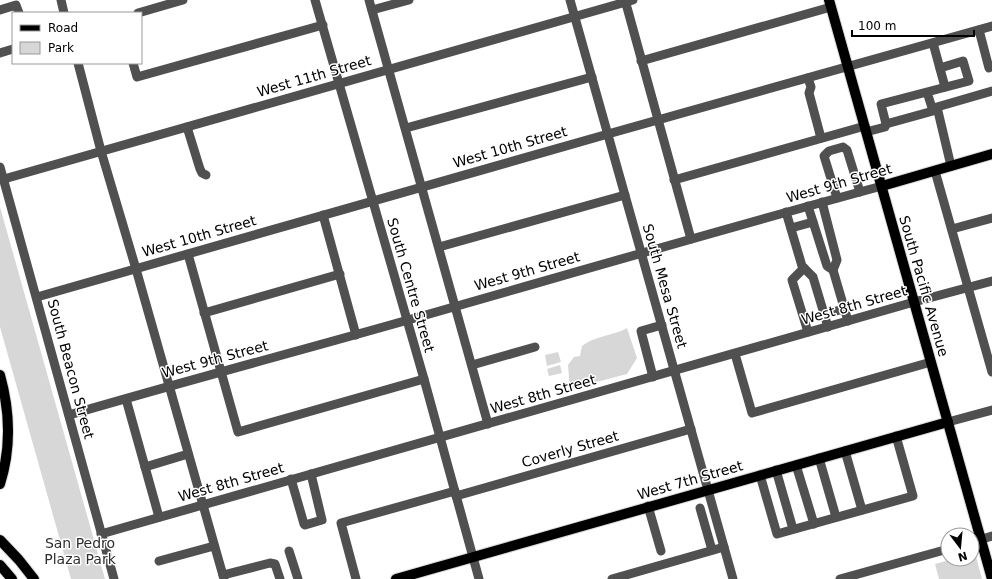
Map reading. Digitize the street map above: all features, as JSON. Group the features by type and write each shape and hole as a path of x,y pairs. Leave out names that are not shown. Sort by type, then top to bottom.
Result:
{"main road":[{"name":"South Pacific Avenue","path":"830,4 948,422 974,527"},
{"name":"West 9th Street","path":"882,186 992,154"},
{"path":"0,375 6,402 8,434 7,452 0,484"},
{"name":"West 7th Street","path":"396,579 473,558 648,506 948,422"},
{"path":"0,540 34,579"},
{"name":"South Pacific Avenue","path":"980,548 992,579"},
{"path":"0,565 12,579"}],"street":[{"path":"61,0 64,12"},
{"path":"141,12 183,0"},
{"name":"South Centre Street","path":"315,0 424,379 479,579"},
{"path":"369,0 488,424"},
{"path":"372,10 409,0"},
{"name":"South Mesa Street","path":"570,0 733,579"},
{"path":"628,1 641,61 691,239"},
{"name":"West 11th Street","path":"4,179 628,1"},
{"path":"641,61 830,4"},
{"path":"3,6 16,5 19,12"},
{"path":"134,64 137,77 323,25"},
{"name":"West 10th Street","path":"36,297 992,26"},
{"path":"979,30 990,68"},
{"path":"933,43 945,87"},
{"path":"0,53 12,49"},
{"path":"886,124 881,104 968,81 963,61 940,68"},
{"path":"78,64 224,577 241,575 270,563 275,564 280,579"},
{"path":"406,128 592,77"},
{"path":"808,78 810,87 808,93 821,138"},
{"path":"951,166 937,107 992,91"},
{"path":"674,180 821,138 866,129 885,127 886,124 933,111 927,92"},
{"path":"187,127 200,169 202,173 206,175"},
{"path":"837,198 824,156 828,151 843,147 848,150 860,192"},
{"name":"South Beacon Street","path":"0,167 114,579"},
{"path":"935,170 968,287 988,345 992,372"},
{"name":"West 9th Street","path":"69,415 882,186"},
{"path":"439,247 625,195"},
{"path":"822,202 837,260 833,270 848,321"},
{"path":"808,206 827,266 833,270"},
{"path":"786,212 804,268 813,277 828,327"},
{"path":"323,215 356,334"},
{"path":"952,229 992,218"},
{"path":"791,228 813,222"},
{"path":"188,254 238,432 424,379"},
{"path":"804,268 792,280 808,332"},
{"path":"204,312 340,274"},
{"name":"West 8th Street","path":"101,534 992,281"},
{"path":"824,314 844,309"},
{"path":"653,377 641,331 662,325"},
{"path":"472,365 535,347"},
{"path":"735,354 752,412 931,362"},
{"path":"126,399 159,517"},
{"name":"West 7th Street","path":"948,422 992,410"},
{"name":"Coverly Street","path":"356,579 341,523 691,429"},
{"path":"760,475 777,534 913,496 896,436"},
{"path":"845,451 862,510"},
{"path":"145,467 188,454"},
{"path":"819,458 836,517"},
{"path":"796,465 814,524"},
{"path":"776,470 793,530"},
{"path":"291,479 305,525 322,520 311,474"},
{"path":"648,506 661,551"},
{"path":"700,508 712,550"},
{"path":"980,539 992,536"},
{"path":"159,561 214,546"},
{"path":"612,579 724,547"},
{"path":"289,551 298,579"},
{"path":"840,579 940,551"}],"green space":[{"name":"San Pedro Plaza Park","path":"0,207 105,579 71,579 0,327"},
{"path":"627,328 637,358 627,374 570,389 568,365 574,357 580,356 582,346 592,340 622,331"},
{"path":"558,352 561,362 547,366 545,355"},
{"path":"560,365 562,373 549,376 547,369"},
{"path":"940,563 940,567 979,567 982,579 939,579 935,564"}]}
